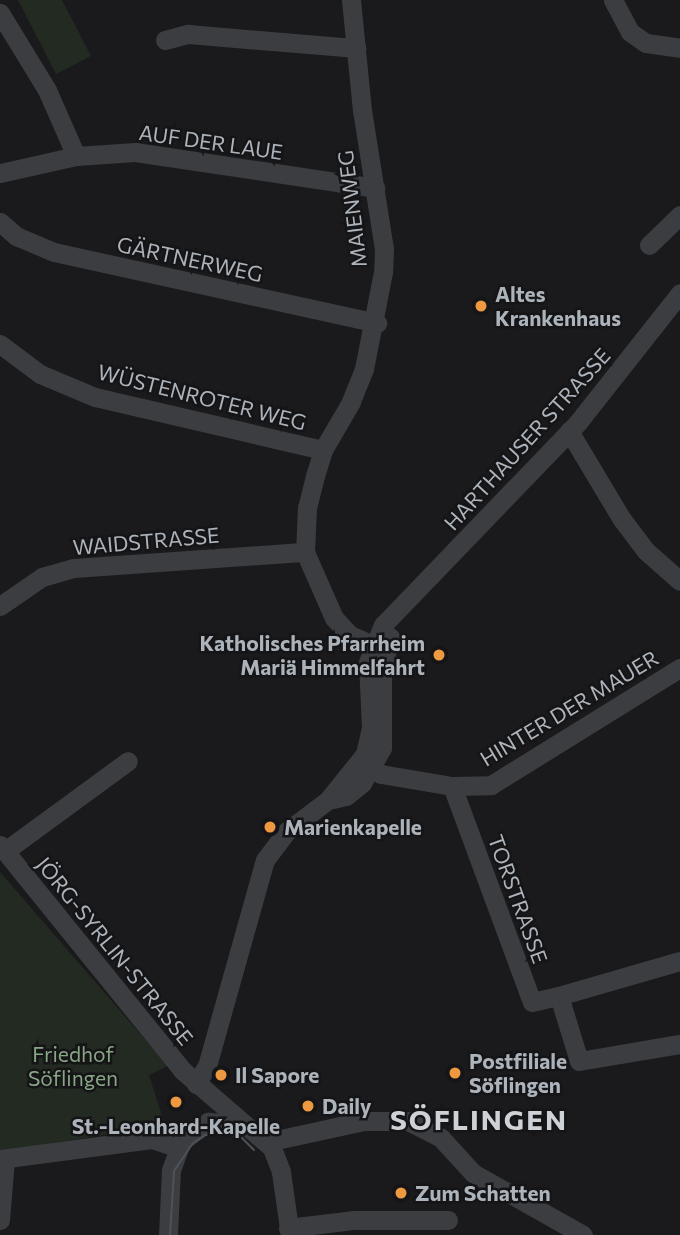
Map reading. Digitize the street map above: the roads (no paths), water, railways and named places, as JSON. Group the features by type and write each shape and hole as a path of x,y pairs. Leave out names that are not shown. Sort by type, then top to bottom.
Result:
{"street":[{"name":"MAIENWEG","path":"351,0 384,249 377,323 351,402 323,450 307,507 305,552 334,618 350,635 379,648"},
{"path":"612,0 620,18 638,38 666,48 680,48"},
{"path":"0,13 47,90 76,156"},
{"path":"165,40 188,34 356,48"},
{"name":"AUF DER LAUE","path":"0,173 76,156 135,152 183,156 345,187 374,188"},
{"path":"649,245 680,215"},
{"name":"GÄRTNERWEG","path":"0,222 16,236 54,252 377,323"},
{"name":"HARTHAUSER STRASSE","path":"189,1077 207,1066 214,1033 265,860 288,831 365,767 371,728 368,662 379,648 383,625 569,431 680,293"},
{"name":"WÜSTENROTER WEG","path":"0,344 40,374 95,397 323,450"},
{"path":"569,431 621,518 646,551 680,581"},
{"name":"WAIDSTRASSE","path":"1,604 42,577 74,569 305,552"},
{"name":"HINTER DER MAUER","path":"365,767 452,786 491,785 680,668"},
{"path":"2,848 128,761"},
{"name":"TORSTRASSE","path":"452,786 532,1002 559,996"},
{"name":"JÖRG-SYRLIN-STRASSE","path":"2,848 189,1077 240,1124 267,1142"},
{"path":"680,961 559,996 579,1061 680,1044"},
{"path":"168,1235 170,1170 178,1148 201,1125 204,1115 189,1077"},
{"path":"450,1223 353,1220 289,1232 281,1172 267,1142 379,1119 425,1126 473,1173 583,1235"},
{"path":"201,1125 223,1120 240,1124"},
{"path":"0,1220 2,1159 152,1139 178,1148"}],"tram line":[{"path":"170,1235 174,1171 192,1144 205,1135 224,1133 242,1138 254,1150"}],"place":[{"name":"Altes Krankenhaus","path":"481,306"},
{"name":"Katholisches Pfarrheim Mariä Himmelfahrt","path":"439,655"},
{"name":"Marienkapelle","path":"270,827"},
{"name":"Postfiliale Söflingen","path":"455,1073"},
{"name":"Il Sapore","path":"221,1075"},
{"name":"St.-Leonhard-Kapelle","path":"176,1102"},
{"name":"Daily","path":"308,1106"},
{"name":"Zum Schatten","path":"401,1193"}],"district":[{"name":"SÖFLINGEN","path":"479,1119"}],"park label":[{"name":"Friedhof Söflingen","path":"73,1066"}]}
